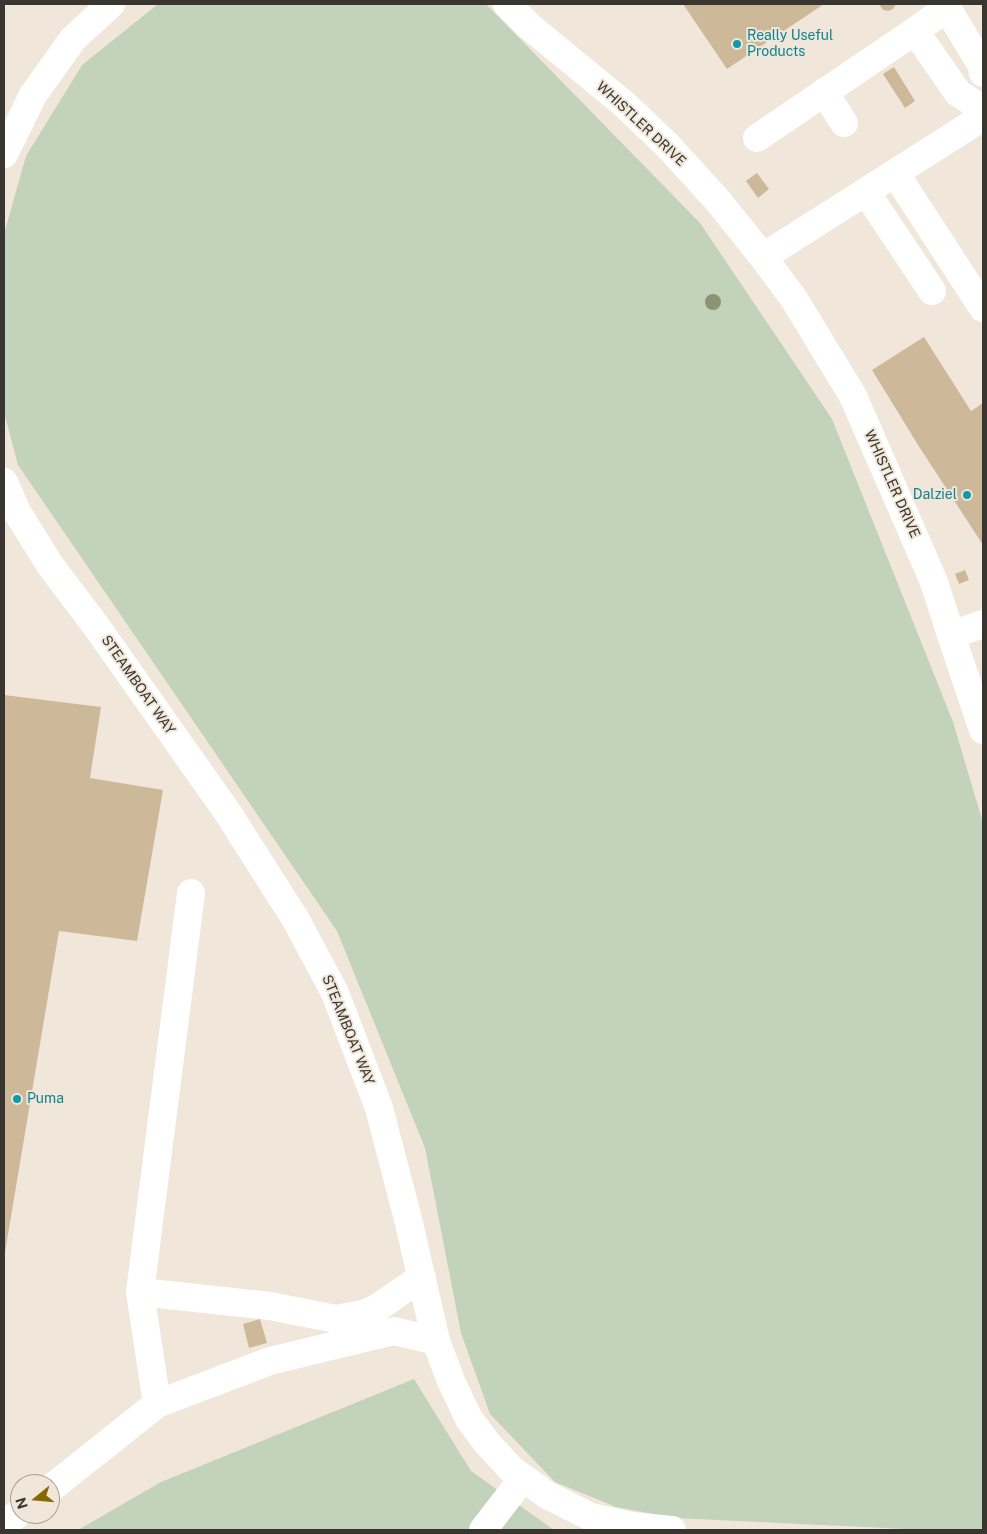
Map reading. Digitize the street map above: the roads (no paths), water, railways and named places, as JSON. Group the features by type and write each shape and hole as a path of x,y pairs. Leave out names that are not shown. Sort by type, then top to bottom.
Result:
{"street":[{"path":"4,154 33,95 73,39 111,4"},
{"name":"WHISTLER DRIVE","path":"507,4 529,26 624,104 668,146 719,202 764,257 794,299 853,396 934,582 950,636 983,730"},
{"path":"757,138 915,31 948,6 982,66 983,73"},
{"path":"915,31 958,93 983,109"},
{"path":"824,92 844,123"},
{"path":"764,257 983,117"},
{"path":"895,173 983,308"},
{"path":"866,192 932,291"},
{"name":"STEAMBOAT WAY","path":"4,482 17,512 50,565 102,633 228,813 296,920 335,993 380,1108 408,1218 436,1341 451,1381 469,1419 486,1443 511,1468 547,1495 591,1517 631,1526 672,1530"},
{"path":"950,636 983,624"},
{"path":"157,1404 140,1292 191,893"},
{"path":"140,1292 270,1306 336,1319 363,1314 377,1308 422,1277"},
{"path":"60,1480 157,1404 270,1361 394,1331 436,1341"},
{"path":"483,1530 523,1478"}],"place":[{"name":"Really Useful Products","path":"737,44"},
{"name":"Dalziel","path":"967,495"},
{"name":"Puma","path":"17,1099"}]}
